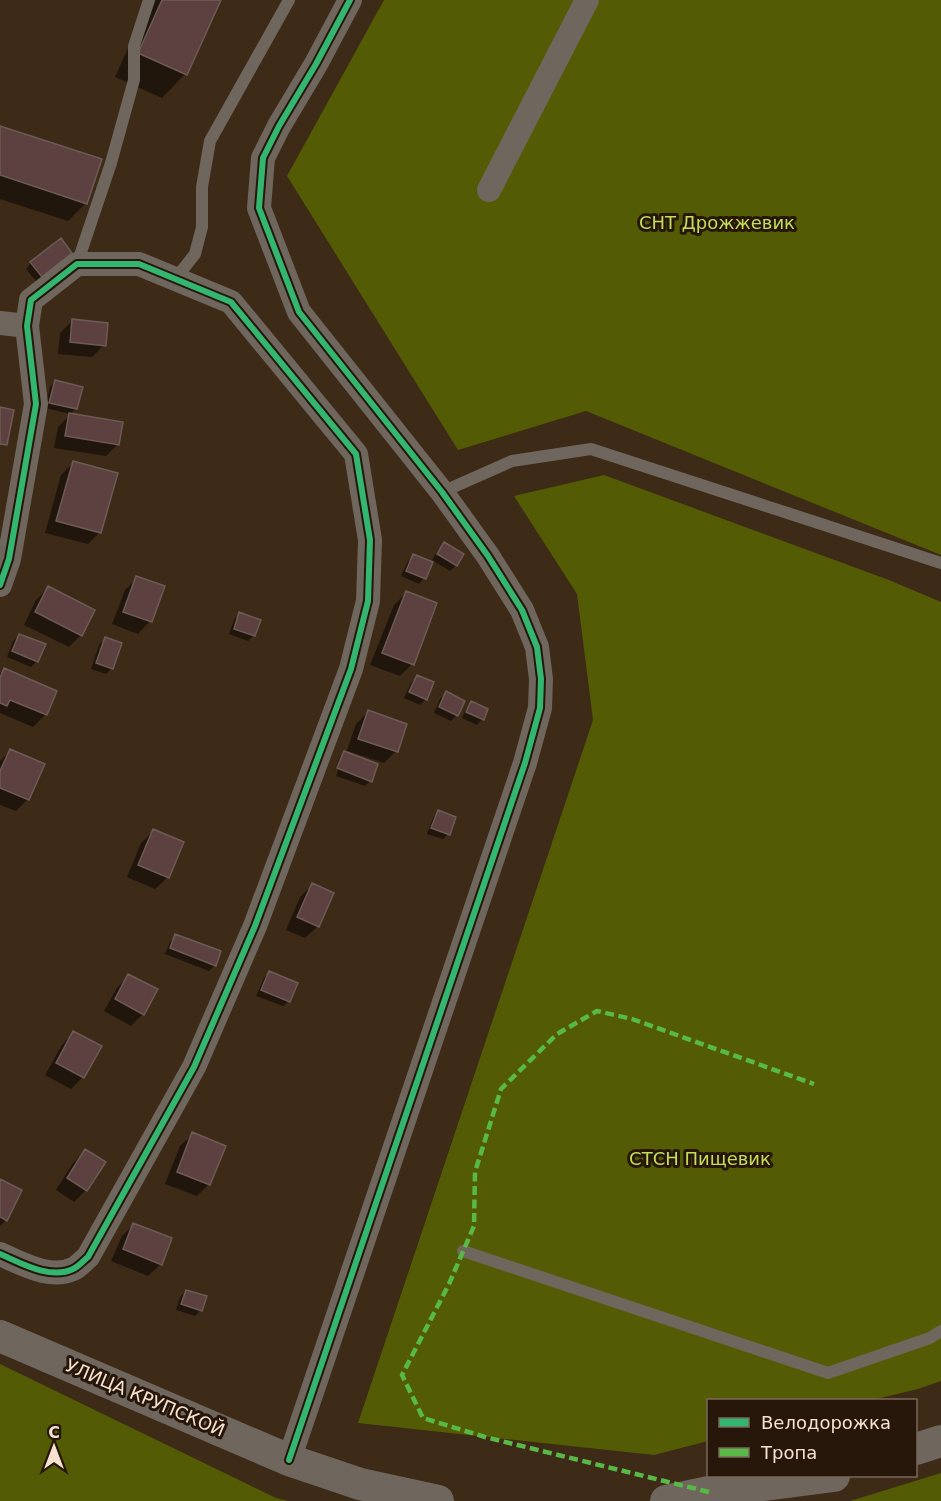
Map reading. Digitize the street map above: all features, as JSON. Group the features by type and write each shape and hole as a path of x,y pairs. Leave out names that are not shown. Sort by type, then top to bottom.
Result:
{"street":[{"path":"289,1460 522,775 540,708 542,679 537,647 522,610 488,556 442,492 299,312 259,208 262,158 350,0"},
{"path":"489,190 586,0"},
{"path":"0,585 9,559 36,404 27,326 32,300 77,264 139,264 231,302 356,454 370,540 368,601 351,669 255,926 194,1067 88,1257 73,1269 57,1272 39,1271 0,1254"},
{"path":"0,323 27,326"},
{"name":"УЛИЦА КРУПСКОЙ","path":"0,1336 289,1460 360,1484 438,1501"},
{"path":"917,1448 941,1441"},
{"path":"666,1501 710,1492 826,1477"}],"lane":[{"path":"77,264 114,152 134,80 134,46 149,0"},
{"path":"176,278 195,254 202,227 201,187 210,141 289,0"},
{"path":"442,492 512,461 591,449 941,563"},
{"path":"463,1251 828,1373 930,1338 941,1332"}],"green space":[{"name":"СНТ Дрожжевик","path":"384,0 941,0 941,555 586,411 458,450 287,176"},
{"name":"СТСН Пищевик","path":"604,475 889,580 941,602 941,1381 876,1399 707,1399 707,1441 654,1455 358,1423 593,720 577,594 514,496"},
{"path":"0,1364 276,1498 288,1501 0,1501"},
{"path":"941,1473 941,1501 850,1501"}],"building":[{"path":"162,0 221,0 187,75 138,53"},
{"path":"0,126 102,159 87,204 0,175"},
{"path":"61,238 72,253 42,277 30,262"},
{"path":"72,319 108,323 106,346 70,342"},
{"path":"55,380 83,387 77,409 49,403"},
{"path":"0,407 14,410 7,445 0,444"},
{"path":"69,413 123,422 119,445 65,436"},
{"path":"73,461 118,473 101,533 56,521"},
{"path":"444,542 464,554 457,566 437,554"},
{"path":"413,554 433,562 426,579 406,571"},
{"path":"136,576 165,586 152,622 123,612"},
{"path":"48,586 95,610 82,636 35,612"},
{"path":"406,591 437,603 414,665 382,653"},
{"path":"239,612 261,620 255,636 234,629"},
{"path":"19,634 46,644 38,662 12,651"},
{"path":"105,637 122,643 113,669 96,663"},
{"path":"4,668 57,691 47,715 10,700 7,706 0,703 0,678"},
{"path":"417,675 434,682 427,700 409,692"},
{"path":"446,691 465,701 458,716 439,707"},
{"path":"471,701 488,709 484,720 466,712"},
{"path":"368,710 407,724 398,752 358,739"},
{"path":"10,749 45,764 29,800 0,788 0,771"},
{"path":"344,751 378,764 372,782 337,768"},
{"path":"438,810 456,817 450,835 431,828"},
{"path":"153,829 184,842 169,878 138,865"},
{"path":"312,883 334,893 319,927 297,917"},
{"path":"175,934 221,951 216,966 170,948"},
{"path":"269,971 298,983 290,1002 261,990"},
{"path":"128,974 158,989 144,1015 115,999"},
{"path":"73,1031 102,1046 84,1078 56,1063"},
{"path":"192,1132 226,1146 210,1185 177,1172"},
{"path":"85,1149 106,1162 87,1191 67,1178"},
{"path":"0,1179 22,1190 7,1221 0,1217"},
{"path":"133,1223 172,1238 162,1265 123,1249"},
{"path":"186,1290 207,1296 202,1311 181,1304"}],"marked path":[{"path":"709,1492 485,1437 423,1418 402,1375 449,1284 474,1226 475,1172 501,1089 557,1034 597,1011 632,1019 814,1084"}],"cycle path":[{"path":"289,1460 525,763 540,708 541,679 537,647 522,610 488,556 442,492 299,312 259,208 263,158 350,0"},
{"path":"0,585 9,559 36,404 27,326 31,300 77,264 139,264 231,302 356,454 370,540 368,601 351,669 255,926 194,1067 88,1257 73,1269 55,1273 26,1266 0,1254"}]}
